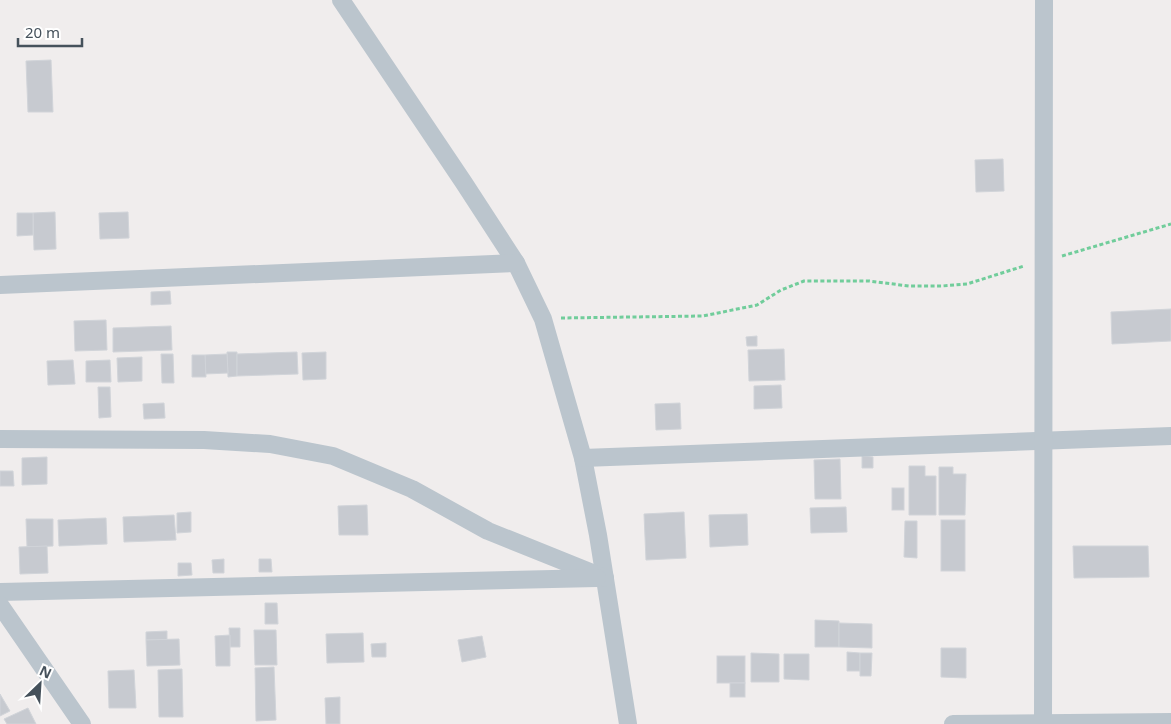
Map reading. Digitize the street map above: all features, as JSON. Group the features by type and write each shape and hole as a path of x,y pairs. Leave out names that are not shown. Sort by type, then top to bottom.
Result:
{"street":[{"path":"341,0 516,263 543,319 583,458 605,578 628,724"},
{"path":"1043,724 1044,0"},
{"path":"0,285 516,263"},
{"path":"583,458 1171,436"},
{"path":"0,439 204,440 270,444 332,456 412,490 488,531 605,578"},
{"path":"0,592 605,578"},
{"path":"0,605 82,724"},
{"path":"953,724 1171,722"}],"path":[{"path":"543,319 703,316 757,306 781,290 804,280 869,281 909,286 967,284 1171,224"}],"building":[{"path":"51,60 53,112 28,112 26,61"},
{"path":"1003,159 1004,191 976,192 975,160"},
{"path":"55,212 56,249 34,250 33,213"},
{"path":"128,212 129,238 100,239 99,213"},
{"path":"17,213 33,213 33,235 17,236"},
{"path":"170,291 171,304 151,305 151,292"},
{"path":"1171,309 1171,341 1112,344 1111,312"},
{"path":"106,320 107,350 75,351 74,321"},
{"path":"171,326 172,350 113,352 113,328"},
{"path":"757,336 757,346 747,346 746,337"},
{"path":"784,349 785,380 749,381 748,350"},
{"path":"227,352 237,352 237,376 228,377"},
{"path":"297,352 298,374 237,376 237,354"},
{"path":"326,352 326,379 303,380 302,353"},
{"path":"161,354 173,354 174,383 162,383"},
{"path":"227,354 228,373 205,374 205,355"},
{"path":"192,355 205,355 206,377 192,377"},
{"path":"142,357 142,381 118,382 117,358"},
{"path":"73,360 75,384 48,385 47,361"},
{"path":"110,360 111,382 86,382 86,361"},
{"path":"781,385 782,408 754,409 754,386"},
{"path":"98,387 110,387 111,417 99,418"},
{"path":"164,403 165,418 144,419 143,404"},
{"path":"680,403 681,429 656,430 655,404"},
{"path":"862,456 873,457 873,468 862,468"},
{"path":"47,457 47,484 22,485 22,458"},
{"path":"840,459 841,499 815,499 814,460"},
{"path":"909,466 925,466 925,476 936,476 936,515 909,515"},
{"path":"939,467 953,467 953,474 966,474 965,515 939,515"},
{"path":"0,471 13,471 14,486 0,486"},
{"path":"892,488 904,488 904,510 892,510"},
{"path":"367,505 368,535 339,535 338,506"},
{"path":"846,507 847,532 811,533 810,508"},
{"path":"191,512 191,532 177,533 177,513"},
{"path":"684,512 686,558 646,560 644,514"},
{"path":"747,514 748,545 710,547 709,515"},
{"path":"174,515 176,540 124,542 123,517"},
{"path":"106,518 107,544 59,546 58,520"},
{"path":"26,519 53,519 53,546 27,547"},
{"path":"941,520 965,520 965,571 941,571"},
{"path":"905,521 917,521 917,558 904,557"},
{"path":"47,546 48,573 20,574 19,547"},
{"path":"1073,546 1148,546 1149,577 1074,578"},
{"path":"224,559 224,573 213,573 212,560"},
{"path":"259,559 271,559 272,572 259,572"},
{"path":"178,563 191,563 192,575 178,576"},
{"path":"265,603 277,603 278,624 265,624"},
{"path":"815,620 839,621 839,647 815,647"},
{"path":"839,623 872,624 872,648 839,647"},
{"path":"229,628 240,628 240,647 230,647"},
{"path":"254,630 276,630 277,665 255,665"},
{"path":"167,631 167,640 146,640 146,632"},
{"path":"363,633 364,662 327,663 326,634"},
{"path":"230,635 230,666 216,666 215,636"},
{"path":"482,636 486,657 462,662 458,640"},
{"path":"179,639 180,665 147,666 146,640"},
{"path":"386,643 386,657 372,657 371,644"},
{"path":"941,648 966,648 966,678 941,677"},
{"path":"847,652 860,653 860,671 847,671"},
{"path":"751,653 779,654 779,682 751,682"},
{"path":"860,653 872,653 871,676 860,676"},
{"path":"784,654 809,654 809,680 784,679"},
{"path":"717,656 745,656 745,683 717,683"},
{"path":"274,667 276,720 256,721 255,668"},
{"path":"182,669 183,717 159,717 158,670"},
{"path":"134,670 136,708 109,708 108,671"},
{"path":"730,683 745,683 745,697 730,697"},
{"path":"0,694 10,711 0,716"},
{"path":"340,697 340,724 326,724 325,698"},
{"path":"28,708 36,724 7,724 4,719"}]}
